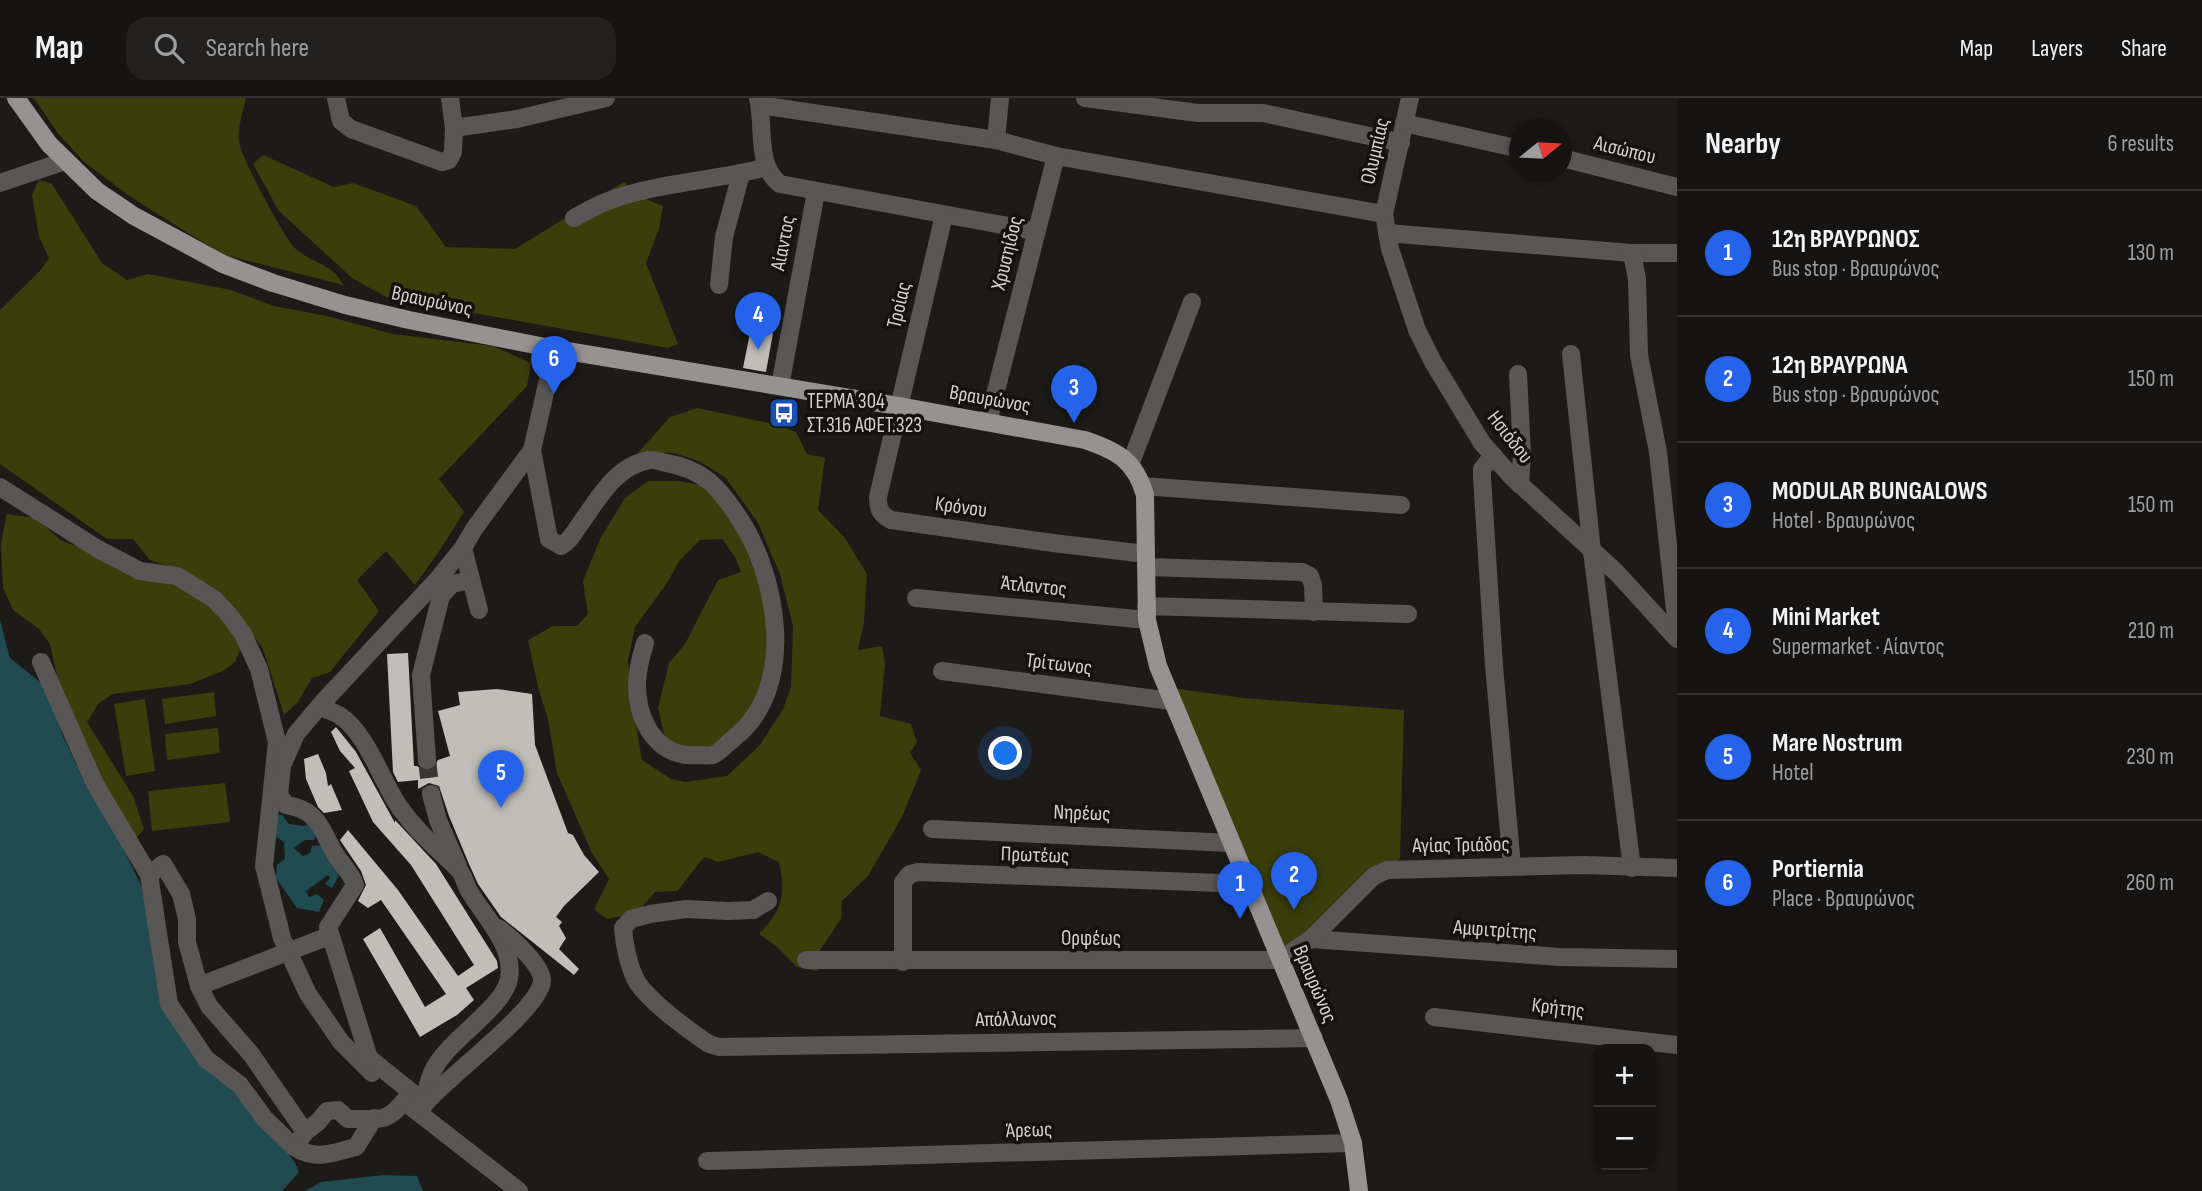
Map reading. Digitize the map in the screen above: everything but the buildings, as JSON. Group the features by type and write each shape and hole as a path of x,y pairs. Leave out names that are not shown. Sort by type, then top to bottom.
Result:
{"main road":[{"name":"Βραυρώνος","path":"16,98 65,161 97,191 134,216 223,264 250,275 345,305 555,349 1085,440 1107,447 1130,465 1142,486 1146,505 1147,613 1158,666 1336,1093 1353,1143 1359,1191"}],"street":[{"path":"336,98 341,121 351,129 442,162 449,160 453,152 454,128 450,98"},
{"path":"454,128 517,119 606,98"},
{"path":"996,140 998,98"},
{"path":"1085,98 1198,113 1263,113 1401,144"},
{"name":"Ολυμπίας","path":"1384,214 1410,98"},
{"path":"1035,232 780,184 772,178 767,167 759,101 996,140 1056,156 1384,214"},
{"path":"1405,123 1509,147"},
{"name":"Χρυσηίδος","path":"988,422 1056,156"},
{"path":"0,183 65,161"},
{"name":"Αισώπου","path":"1572,161 1677,187"},
{"path":"574,218 617,198 767,167"},
{"path":"719,285 724,237 741,174"},
{"name":"Αίαντος","path":"780,386 816,192"},
{"name":"Ησιόδου","path":"1384,214 1401,287 1417,331 1482,443 1520,485 1617,573 1677,639"},
{"name":"Τροίας","path":"898,406 944,215"},
{"path":"1387,233 1632,253 1677,253"},
{"path":"1632,253 1637,279 1639,355 1658,452 1677,628"},
{"path":"1130,465 1192,302"},
{"path":"555,349 532,450 545,527 550,539 561,546 572,537 618,473 650,460 684,466 709,479 748,532 761,561 773,600 776,630 774,667 761,706 744,730 713,754 687,756 671,752 655,741 642,712 636,687 645,643"},
{"path":"1571,354 1592,551 1632,868"},
{"path":"1518,374 1522,454 1520,485"},
{"name":"Κρόνου","path":"898,406 878,497 878,508 883,516 891,520 1041,541 1147,560"},
{"path":"519,1191 440,1131 369,1058 328,927 355,885 351,873 338,859 322,825 298,807 286,805 279,795 282,766 296,734 463,548 481,517 532,450"},
{"path":"1493,455 1482,469 1482,477 1494,666 1512,866"},
{"path":"0,486 98,549 140,571 177,576 214,599 243,634 259,669 277,742 264,866 282,938 309,994 341,1042 416,1105"},
{"path":"1142,486 1401,505"},
{"path":"463,548 479,610"},
{"path":"1147,560 1302,572 1310,576 1313,585 1314,612"},
{"path":"427,760 421,676 441,596 452,584 471,580"},
{"name":"Άτλαντος","path":"916,598 1147,613 1408,614"},
{"path":"41,662 95,784 149,875 169,1004 206,1059 240,1085 265,1119 294,1147 307,1155 316,1156 356,1147 374,1118"},
{"name":"Τρίτωνος","path":"942,671 1171,701"},
{"path":"320,706 350,724 399,807 426,841 461,872"},
{"path":"416,1105 433,1069 467,1029 504,995 509,978 509,960 503,943 468,888 435,813 430,794"},
{"name":"Νηρέως","path":"932,829 1231,843"},
{"path":"149,875 163,864 181,894 187,919 187,942 199,986 209,1006 251,1054 305,1132 307,1130"},
{"name":"Αγίας Τριάδος","path":"1280,960 1311,939 1374,876 1387,870 1583,865 1677,868"},
{"name":"Πρωτέως","path":"903,961 903,882 910,874 1248,884"},
{"name":"Απόλλωνος","path":"768,901 753,910 687,909 650,915 631,919 623,928 623,938 635,979 645,993 709,1044 719,1047 1314,1038"},
{"path":"294,1147 327,1111 338,1110 348,1119 387,1118 416,1105 524,1011 540,989 543,979 539,969 511,937 490,922"},
{"path":"199,986 329,936"},
{"name":"Αμφιτρίτης","path":"1311,939 1560,957 1677,959"},
{"name":"Ορφέως","path":"806,960 1280,960"},
{"name":"Κρήτης","path":"1434,1017 1677,1045"},
{"name":"Άρεως","path":"708,1161 1353,1143"}],"green space":[{"path":"34,98 246,98 239,140 256,182 293,246 334,272 343,285 225,255 183,230 131,197 83,161 57,132"},
{"path":"263,155 334,187 353,183 416,206 446,247 515,249 624,182 643,198 663,206 659,229 646,263 678,344 668,348 386,297 352,278 279,211 253,164"},
{"path":"39,180 52,184 102,263 127,280 148,274 231,290 274,306 327,316 393,334 493,346 531,363 527,386 439,479 464,512 440,550 415,585 386,551 357,580 379,611 330,672 312,678 298,702 284,715 263,649 247,626 170,567 150,560 133,539 107,539 0,464 0,310 40,271 49,258 39,237 32,195"},
{"path":"697,408 778,425 796,432 807,454 825,458 818,510 845,538 867,574 864,622 858,650 882,646 885,664 880,716 911,724 917,742 910,753 921,770 903,815 868,876 842,901 841,919 820,950 818,971 797,967 759,934 778,909 782,884 779,862 758,852 718,862 705,857 677,891 655,892 637,913 607,919 594,909 609,879 592,853 557,773 548,719 528,640 553,626 577,626 588,614 583,581 600,539 625,498 648,481 679,481 710,487 736,526 770,608 770,643 763,677 751,711 714,750 688,752 665,738 658,708 669,663 685,644 718,580 741,572 735,557 722,539 700,540 680,560 635,627 628,661 642,760 671,779 685,782 727,776 760,745 783,709 791,687 793,626 780,574 758,523 725,477 699,461 674,453 638,453 670,417"},
{"path":"7,514 35,518 62,541 175,580 209,600 242,645 235,662 223,671 190,684 113,694 99,703 87,722 133,796 144,829 135,839 116,828 61,693 50,644 39,629 13,610 3,588 1,543"},
{"path":"1165,687 1243,698 1404,710 1400,859 1280,960"},
{"path":"214,692 216,716 165,724 162,699"},
{"path":"145,699 155,771 126,776 114,704"},
{"path":"218,728 220,753 167,760 165,734"},
{"path":"225,783 230,822 152,831 148,791"}],"water":[{"path":"0,620 10,658 45,686 63,736 87,788 122,846 150,904 168,1010 294,1161 299,1172 282,1191 0,1191"},
{"path":"277,815 282,815 289,824 304,826 311,822 318,829 314,840 305,840 294,848 303,856 310,853 312,846 326,845 336,861 339,871 332,888 325,884 330,878 328,875 306,891 309,897 317,894 324,900 319,912 297,908 276,878 277,865 285,859 284,842 277,837 271,841"},
{"path":"383,1175 417,1176 423,1191 305,1191 321,1182"}],"tunnel":[{"path":"427,760 431,794"}],"place":[{"name":"Mini Market","path":"758,350"},
{"name":"Portiernia","path":"554,394"},
{"name":"ΤΕΡΜΑ 304 ΣΤ.316 ΑΦΕΤ.323","path":"784,413"},
{"name":"MODULAR BUNGALOWS","path":"1074,423"},
{"name":"Mare Nostrum","path":"501,808"},
{"name":"12η ΒΡΑΥΡΩΝΑ","path":"1294,910"},
{"name":"12η ΒΡΑΥΡΩΝΟΣ","path":"1240,919"}]}
